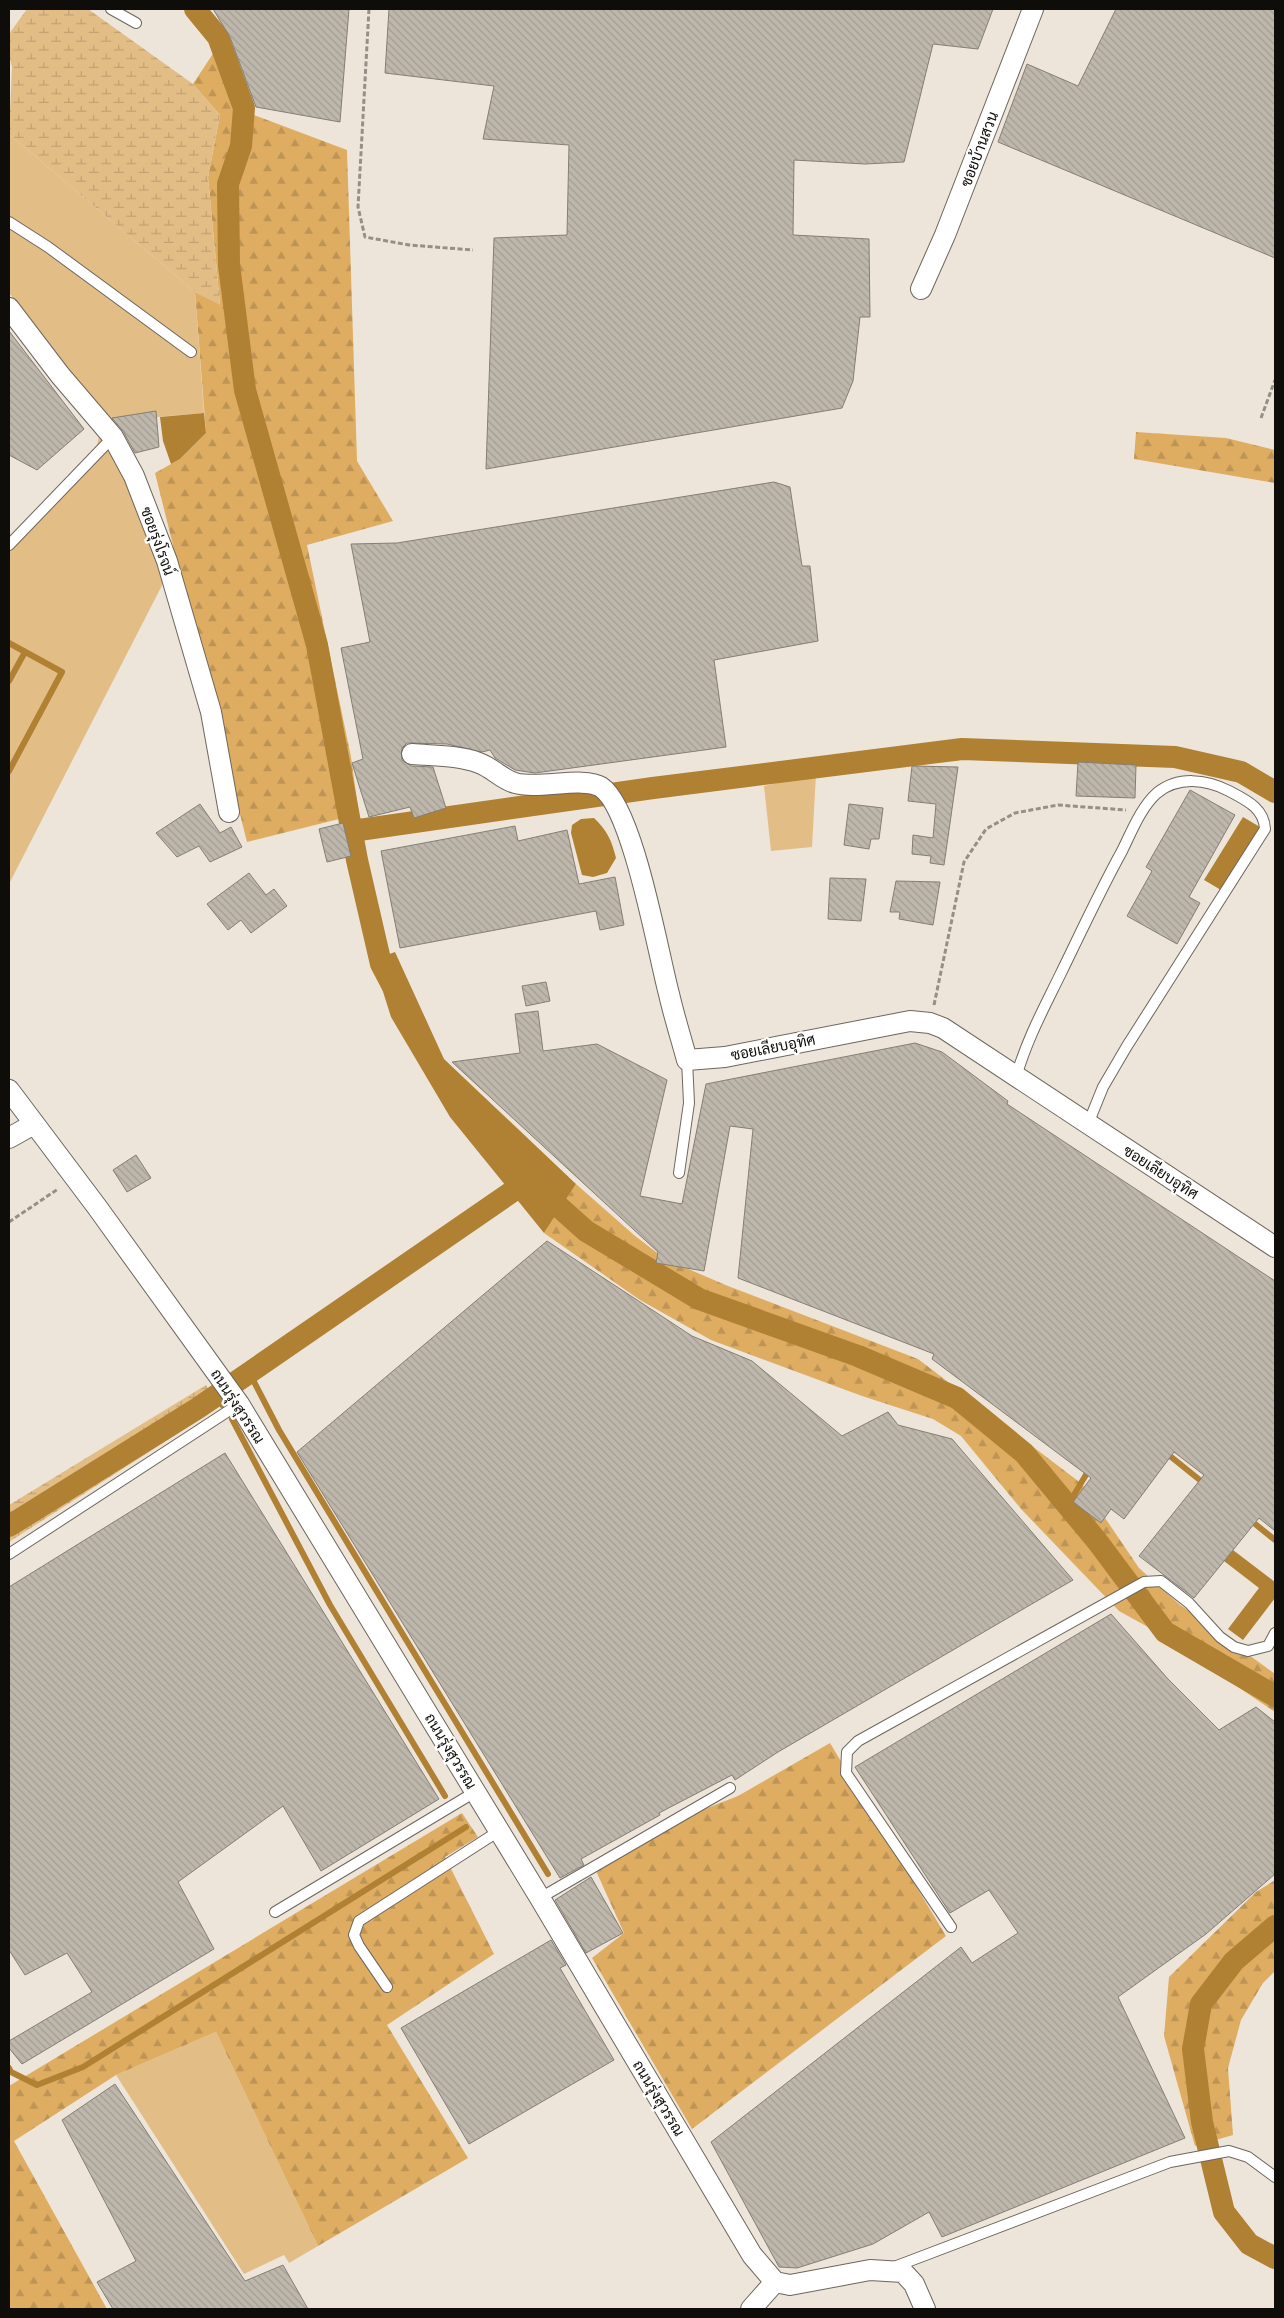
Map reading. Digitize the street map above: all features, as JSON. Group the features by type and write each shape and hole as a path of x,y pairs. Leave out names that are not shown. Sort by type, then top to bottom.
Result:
{"street":[{"name":"ซอยบ้านสวน","path":"922,289 1034,9"},
{"name":"ซอยรุ่งโรจน์","path":"9,308 60,375 113,437 134,476 167,561 211,712 229,812"},
{"path":"412,754 461,758 479,763 492,769 501,778 515,784 533,786 585,783 601,787 616,804 626,826 642,881 669,995 687,1060"},
{"name":"ซอยเลียบอุทิศ","path":"687,1060 733,1055 910,1021 930,1023 943,1028 1275,1247"},
{"name":"ถนนรุ่งสุวรรณ","path":"9,1090 75,1177 238,1403 540,1898 752,2255 775,2282"},
{"path":"9,1138 34,1124"},
{"path":"751,2309 775,2282 790,2285 852,2272 887,2270 903,2272 910,2278 925,2309"}],"lane":[{"path":"111,9 136,23"},
{"path":"9,222 48,247 191,352"},
{"path":"9,545 113,437"},
{"path":"1016,1077 1026,1043 1104,884 1156,794 1167,786 1186,781 1207,783 1228,790 1260,811 1265,819 1265,829 1127,1046 1103,1088 1088,1124"},
{"path":"679,1173 689,1103 687,1060"},
{"path":"9,1554 238,1403"},
{"path":"951,1927 846,1773 847,1752 858,1741 1144,1582 1161,1581 1189,1603 1220,1637 1234,1647 1248,1651 1268,1646 1275,1633"},
{"path":"540,1898 730,1788"},
{"path":"275,1912 475,1792"},
{"path":"386,1987 359,1946 354,1935 359,1921 499,1831"},
{"path":"887,2270 1170,2162 1229,2151 1248,2157 1275,2177"}],"path":[{"path":"369,9 358,207 365,236 409,245 473,250"},
{"path":"1261,418 1275,380"},
{"path":"930,1023 964,862 986,828 1015,813 1058,805 1144,812"},
{"path":"9,1222 75,1177"}],"green space":[{"path":"27,9 88,9 193,84 220,115 208,177 220,305 195,292 9,134 12,67 9,56 9,34"},
{"path":"220,43 254,115 347,150 357,461 393,521 307,545 351,757 359,814 247,842 155,473 180,459 206,433 195,292 220,304 208,177 220,115 193,84"},
{"path":"9,134 195,292 204,413 110,421 34,329 10,294"},
{"path":"1136,432 1226,438 1275,450 1275,483 1134,459"},
{"path":"99,435 176,558 9,884 9,542 97,446"},
{"path":"816,774 812,847 771,851 764,786"},
{"path":"576,1184 634,1235 665,1259 728,1286 918,1359 1082,1484 1139,1568 1179,1604 1275,1674 1275,1712 1155,1631 1119,1611 1022,1510 961,1436 933,1419 862,1396 711,1340 640,1300 544,1233"},
{"path":"206,1385 219,1407 9,1542 9,1505"},
{"path":"830,1743 946,1936 692,2129 592,1958 624,1933 592,1862 674,1821 738,1796"},
{"path":"462,1813 478,1837 445,1857 494,1954 387,2025 468,2158 318,2246 216,2032 116,2075 14,2141 107,2309 9,2309 9,2086"},
{"path":"1275,1880 1275,1971 1263,1983 1241,2020 1228,2068 1233,2135 1195,2146 1164,2036 1169,1977 1256,1892"},
{"path":"216,2032 318,2246 289,2263 284,2255 244,2274 116,2075"}],"shaded area":[{"path":"204,413 206,433 180,459 171,464 163,441 160,417"},
{"path":"1243,817 1260,827 1221,890 1204,880"},
{"path":"594,818 608,836 616,858 607,873 593,877 582,875 571,833 572,825 581,819"},
{"path":"395,952 444,1059 576,1184 544,1233 450,1117 391,1017 373,960"},
{"path":"1233,1550 1275,1582 1275,1598 1243,1640 1228,1629 1259,1588 1224,1561"}],"building":[{"path":"213,9 349,9 340,122 256,107 230,37"},
{"path":"389,9 993,9 978,49 933,44 904,162 865,164 794,160 793,235 869,239 870,317 860,317 853,381 842,408 486,469 494,238 567,235 569,145 483,139 494,86 385,73"},
{"path":"1116,9 1275,9 1275,258 998,142 1027,64 1078,86"},
{"path":"9,331 84,429 37,470 9,455"},
{"path":"156,411 159,447 135,453 123,431 112,418"},
{"path":"774,482 790,487 802,566 810,566 818,641 714,660 726,747 535,773 515,770 495,758 490,750 482,752 447,744 407,743 402,748 402,760 411,766 433,767 446,808 414,818 410,807 369,817 352,763 363,759 341,648 370,642 351,544 397,543"},
{"path":"1078,762 1136,765 1135,798 1076,796"},
{"path":"912,766 958,767 944,865 930,863 931,856 912,854 913,835 933,838 936,804 908,801"},
{"path":"1190,790 1235,815 1189,897 1200,903 1177,944 1127,916 1152,871 1146,867"},
{"path":"200,804 220,833 231,827 242,847 210,862 199,846 177,857 156,833"},
{"path":"849,804 883,808 879,839 871,839 869,849 844,845"},
{"path":"343,823 351,856 327,862 319,829"},
{"path":"515,826 518,841 567,830 579,884 615,877 624,925 600,930 596,911 400,948 381,851"},
{"path":"249,873 266,895 274,889 287,906 251,933 241,920 228,930 207,904"},
{"path":"830,878 866,879 861,921 828,919"},
{"path":"896,881 940,882 933,925 899,919 900,912 890,912"},
{"path":"546,982 550,1001 526,1006 522,986"},
{"path":"538,1011 543,1051 597,1044 667,1080 640,1196 682,1204 706,1084 915,1043 942,1052 1008,1101 1007,1104 1275,1281 1275,1531 1259,1518 1194,1598 1139,1556 1204,1475 1174,1452 1124,1519 1111,1509 1101,1523 1073,1502 1091,1478 932,1359 934,1354 738,1278 753,1129 730,1126 704,1271 656,1263 658,1252 452,1062 520,1053 515,1014"},
{"path":"136,1155 151,1178 127,1192 113,1170"},
{"path":"547,1241 692,1336 752,1361 842,1436 888,1412 898,1425 952,1439 1073,1580 778,1752 735,1780 732,1775 659,1813 660,1815 581,1859 584,1865 560,1878 297,1452"},
{"path":"225,1453 439,1799 321,1871 283,1806 178,1882 214,1949 22,2064 9,2048 9,2041 92,1992 67,1953 25,1975 9,1950 9,1587"},
{"path":"1111,1614 1168,1679 1219,1730 1256,1707 1275,1722 1275,1874 1206,1934 1118,1997 1185,2138 942,2237 929,2212 873,2244 797,2268 779,2267 711,2142 961,1947 972,1963 1018,1933 989,1890 950,1913 855,1767"},
{"path":"591,1877 623,1933 586,1953 555,1900"},
{"path":"551,1940 566,1965 560,1968 614,2060 469,2144 401,2028"},
{"path":"115,2084 245,2281 283,2265 308,2309 113,2309 97,2282 136,2261 62,2120"}],"waterway":[{"path":"195,9 218,37 244,108 241,146 228,184 229,265 245,390 317,645 357,860 381,964 392,985"},
{"path":"9,643 62,672 9,771"},
{"path":"9,681 25,652"},
{"path":"352,831 653,788 962,749 1175,757 1241,772 1275,792"},
{"path":"9,1526 198,1408 529,1180"},
{"path":"538,1188 586,1231 699,1299 858,1356 957,1398 1024,1453 1097,1541 1165,1632 1275,1696"},
{"path":"249,1372 279,1430 548,1874"},
{"path":"215,1396 222,1405"},
{"path":"232,1419 330,1605 445,1796"},
{"path":"1165,1452 1206,1485"},
{"path":"1068,1505 1090,1468"},
{"path":"1249,1519 1275,1540"},
{"path":"9,2068 11,2072 37,2085 83,2067 466,1827"},
{"path":"1275,1926 1234,1961 1201,2004 1193,2049 1202,2122 1224,2212 1249,2244 1275,2258"}]}
